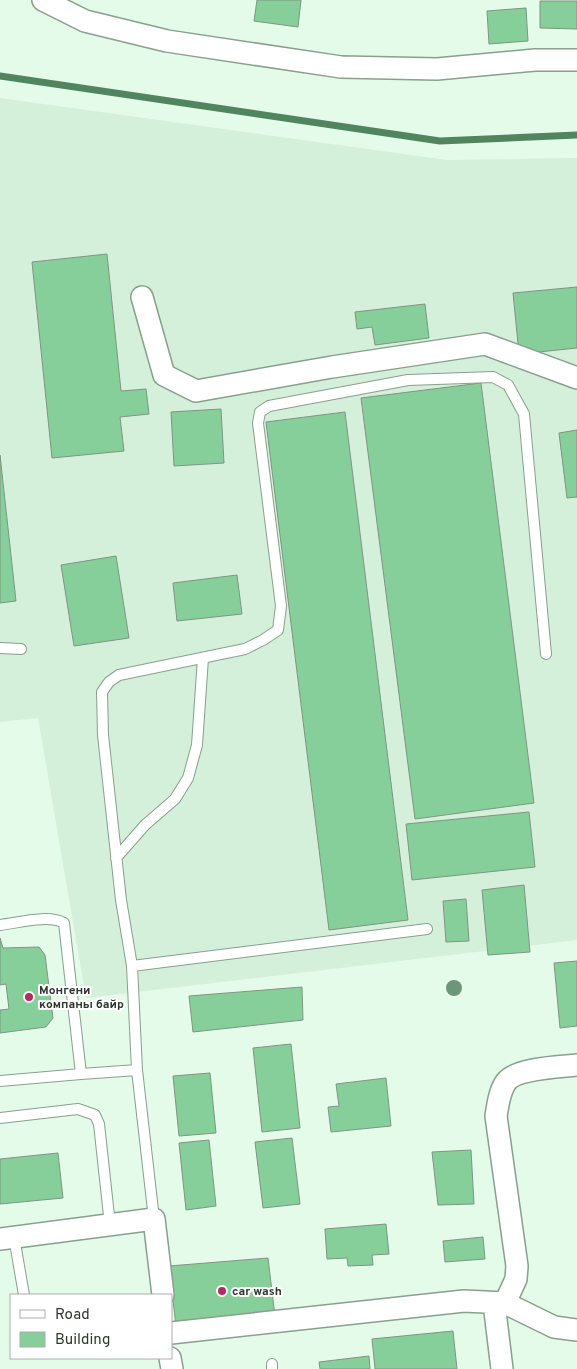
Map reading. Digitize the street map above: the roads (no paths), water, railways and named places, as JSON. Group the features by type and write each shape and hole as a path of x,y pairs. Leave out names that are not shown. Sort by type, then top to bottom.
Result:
{"street":[{"path":"43,0 85,21 167,42 341,67 437,69 536,60 577,60"},
{"path":"142,297 164,375 196,391 332,367 485,344 577,378"},
{"path":"502,1369 500,1303 516,1279 518,1266 496,1116 500,1095 506,1081 515,1075 542,1068 577,1065"},
{"path":"7,1238 154,1219 163,1294"},
{"path":"172,1333 464,1301 500,1303 554,1327 577,1330"}],"lane":[{"path":"154,1219 137,1070 132,966 116,858 103,735 102,692 109,682 119,675 244,649 278,630 281,606 258,423 260,412 269,406 408,380 493,377 508,385 524,414 546,654"},
{"path":"0,648 21,649"},
{"path":"116,858 145,825 175,799 188,778 197,745 203,658"},
{"path":"0,925 48,920 59,920 64,923 80,1074"},
{"path":"132,966 427,929"},
{"path":"0,1081 137,1070"},
{"path":"0,1118 78,1109 94,1115 99,1124 110,1225"},
{"path":"7,1238 24,1294"}],"waterway":[{"path":"0,76 440,141 577,135"}],"place":[{"name":"Монгени компаны байр","path":"29,997"},
{"name":"car wash","path":"222,1291"}]}
